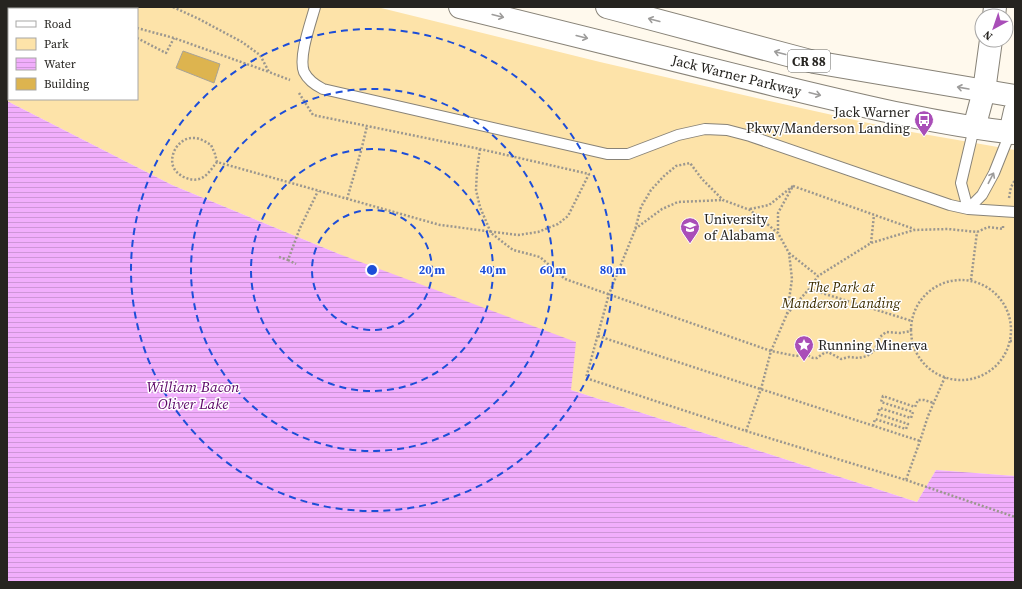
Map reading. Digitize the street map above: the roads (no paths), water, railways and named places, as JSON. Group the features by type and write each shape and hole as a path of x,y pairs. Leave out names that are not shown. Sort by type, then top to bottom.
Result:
{"main road":[{"name":"Jack Warner Parkway","path":"460,7 641,53 843,101 974,128 1013,133"},
{"name":"CR 88","path":"607,7 814,62 984,92 1015,96"},
{"path":"974,128 984,92 990,48"},
{"path":"1013,133 1015,111"}],"lane":[{"path":"315,7 304,46 304,72 312,83 323,89 607,154 628,154 678,135 705,129 727,130 750,136 950,205 968,209 1013,214"},
{"path":"968,209 961,183 974,128"},
{"path":"968,209 982,196 1013,133"}],"water":[{"name":"William Bacon Oliver Lake","path":"7,101 172,185 339,254 576,342 571,390 917,502 936,470 1015,476 1015,582 7,582"}],"place":[{"name":"Jack Warner Pkwy/Manderson Landing","path":"924,137"},
{"name":"University of Alabama","path":"690,244"},
{"name":"Running Minerva","path":"804,362"}],"park label":[{"name":"The Park at Manderson Landing","path":"841,296"}]}
